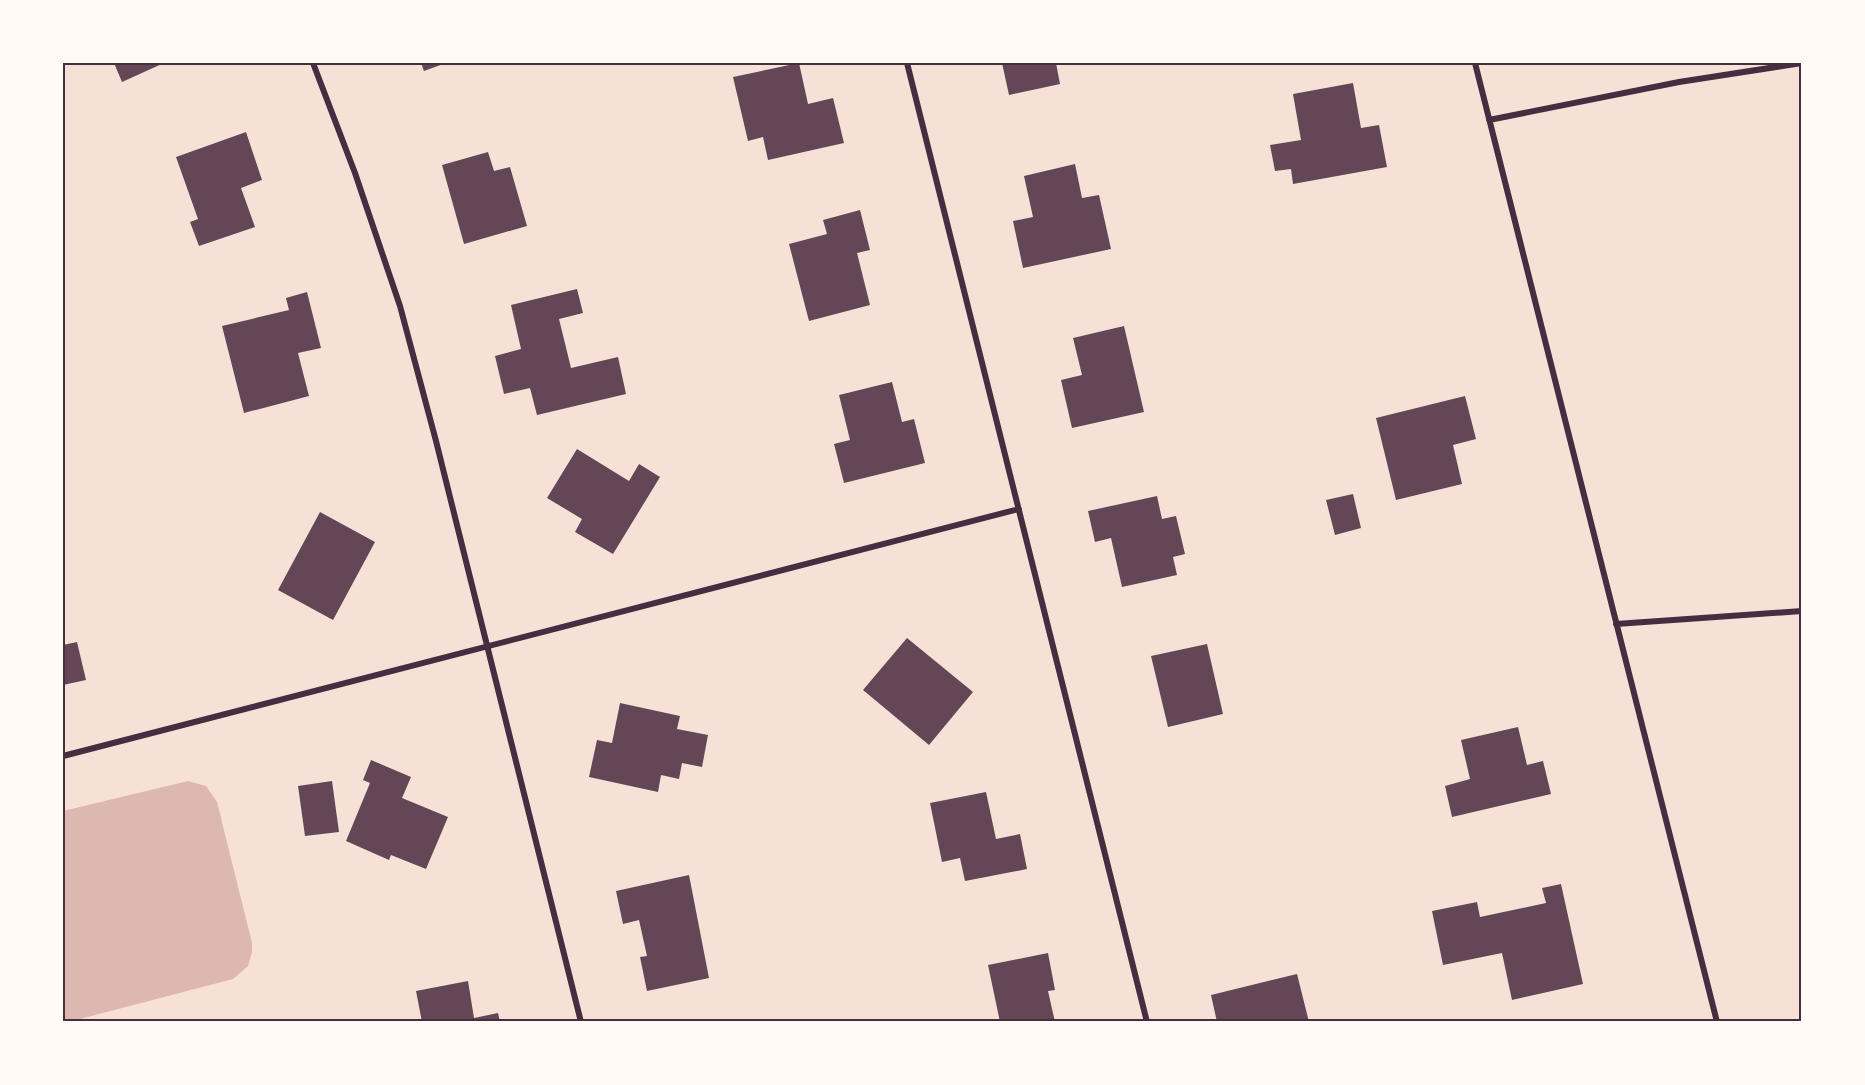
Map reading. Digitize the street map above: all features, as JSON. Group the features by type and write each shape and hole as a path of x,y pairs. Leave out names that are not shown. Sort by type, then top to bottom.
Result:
{"street":[{"path":"313,63 355,173 400,306 436,441 581,1022"},
{"path":"907,63 1147,1022"},
{"path":"1475,63 1717,1022"},
{"path":"1489,120 1679,82 1802,63"},
{"path":"63,756 1018,509"},
{"path":"1616,624 1802,611"}],"shaded area":[{"path":"188,781 206,786 217,802 252,943 248,966 233,979 80,1019 63,1021 63,811"}],"building":[{"path":"114,63 164,63 122,82"},
{"path":"421,63 446,63 424,71"},
{"path":"799,63 808,104 833,98 844,143 768,160 763,137 748,141 733,77"},
{"path":"1002,63 1056,63 1060,84 1009,95"},
{"path":"1353,83 1361,128 1379,125 1387,167 1293,184 1291,169 1275,171 1270,145 1301,140 1293,94"},
{"path":"246,132 262,180 241,188 255,227 199,246 190,222 198,219 176,157"},
{"path":"488,152 494,171 510,167 527,226 464,244 442,165"},
{"path":"1075,164 1082,198 1099,195 1111,249 1023,268 1013,221 1033,217 1024,176"},
{"path":"860,210 870,250 857,253 870,305 809,321 789,244 827,234 823,220"},
{"path":"577,289 583,313 559,319 571,368 618,357 626,394 537,415 530,388 504,394 495,356 521,349 511,305"},
{"path":"307,292 321,348 298,353 309,396 244,413 222,326 289,310 286,298"},
{"path":"1124,326 1144,412 1072,428 1061,380 1082,375 1073,338"},
{"path":"892,382 902,422 914,419 925,463 844,483 834,444 850,440 839,395"},
{"path":"1465,396 1476,439 1453,445 1462,484 1396,500 1376,418"},
{"path":"577,449 629,481 639,464 660,477 613,554 575,532 582,519 547,498"},
{"path":"1353,494 1361,528 1335,535 1326,500"},
{"path":"1157,496 1162,519 1176,516 1185,554 1173,557 1177,575 1122,587 1111,538 1095,542 1088,511"},
{"path":"320,512 375,542 333,620 278,590"},
{"path":"907,638 973,692 929,745 863,690"},
{"path":"77,642 86,680 63,685 63,645"},
{"path":"1207,644 1223,714 1168,727 1151,656"},
{"path":"620,703 680,716 677,729 708,735 702,767 682,763 679,779 661,775 658,792 589,777 597,740 612,743"},
{"path":"1518,727 1527,765 1543,761 1551,794 1452,817 1445,786 1470,779 1461,740"},
{"path":"371,760 411,777 402,798 448,817 426,869 391,855 389,860 346,841 370,783 363,780"},
{"path":"332,781 339,832 305,836 298,786"},
{"path":"986,792 996,839 1020,834 1027,869 965,881 960,858 942,862 930,803"},
{"path":"689,875 709,978 647,991 640,957 647,956 639,920 623,924 616,891"},
{"path":"1561,884 1583,984 1512,1000 1502,953 1443,965 1432,911 1477,902 1480,917 1546,903 1542,888"},
{"path":"1048,953 1055,990 1048,991 1055,1022 1000,1022 988,965"},
{"path":"1297,974 1309,1022 1217,1022 1211,995"},
{"path":"468,981 474,1018 498,1013 500,1022 422,1022 416,991"}]}
